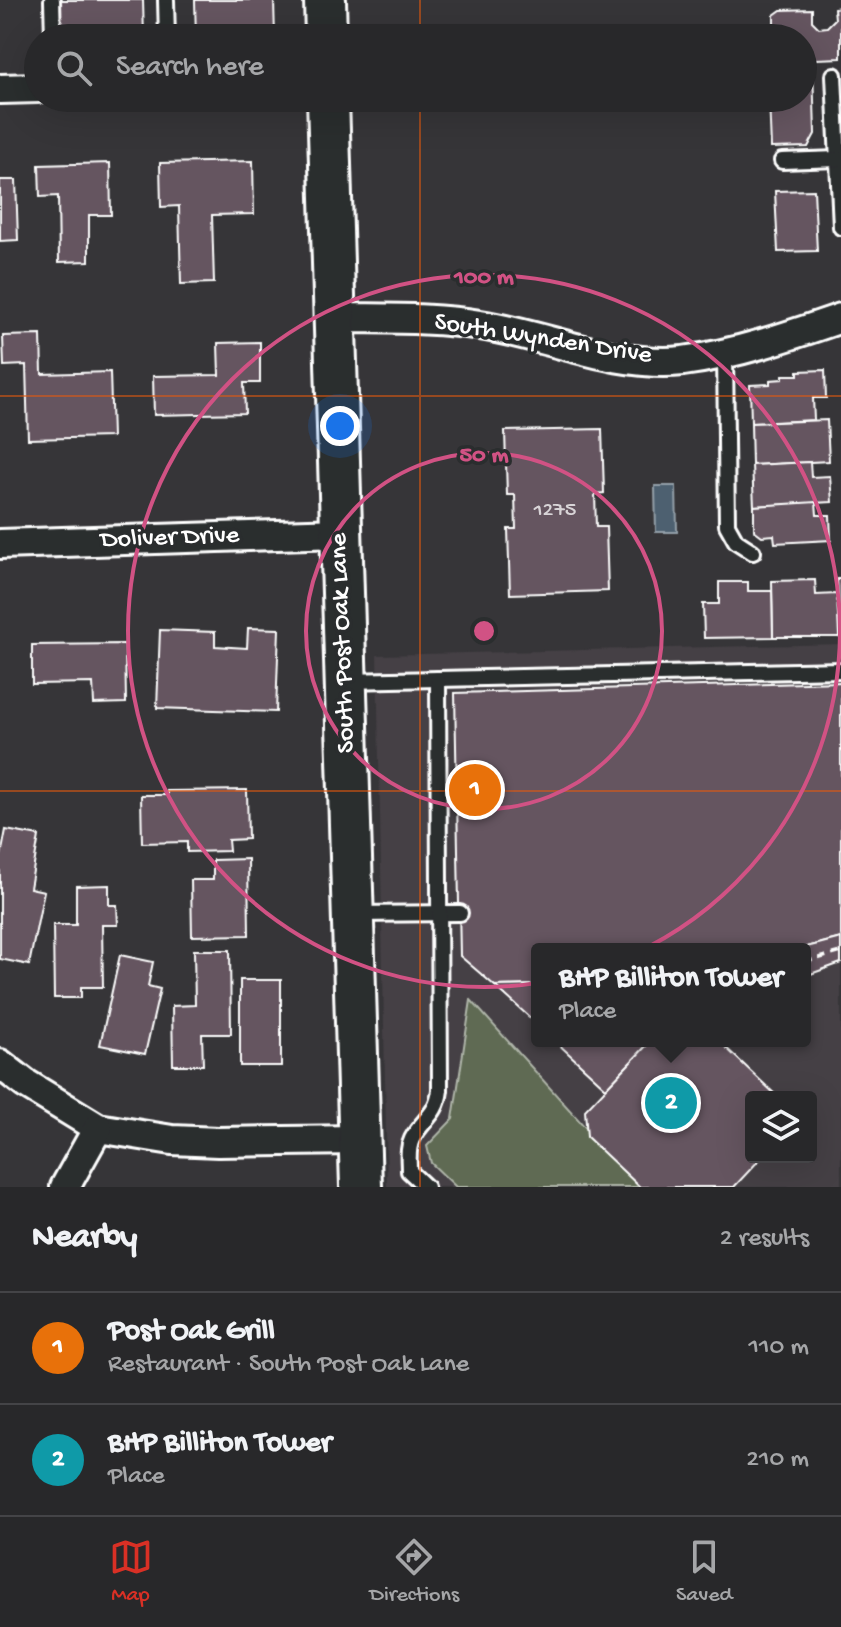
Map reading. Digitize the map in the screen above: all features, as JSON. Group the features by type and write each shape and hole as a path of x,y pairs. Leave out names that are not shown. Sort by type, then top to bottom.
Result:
{"main road":[{"path":"325,0 326,24"},
{"name":"South Post Oak Lane","path":"328,112 361,1187"}],"street":[{"path":"0,89 24,88"},
{"name":"South Wynden Drive","path":"334,318 435,320 480,325 624,359 681,361 763,345 841,318"},
{"name":"Doliver Drive","path":"0,544 341,533"},
{"path":"0,1064 26,1084 98,1128 187,1141 360,1140"},
{"path":"65,1187 98,1128"}],"lane":[{"path":"52,0 53,24"},
{"path":"166,0 167,24"},
{"path":"834,75 841,227"},
{"path":"782,161 838,159"},
{"path":"725,352 727,525 736,541 753,552"},
{"path":"346,681 841,670"},
{"path":"426,1187 409,1171 409,1150 412,1137 438,1104 440,1073 438,679"},
{"path":"353,914 460,913"}],"path":[{"path":"811,960 841,952"}],"shaded area":[{"path":"841,644 841,1187 387,1187 377,655"}],"green space":[{"path":"471,1000 639,1187 456,1187 431,1163 427,1146 453,1119"}],"water":[{"path":"655,486 676,486 677,532 656,532"}],"building":[{"path":"59,0 143,0 144,24 60,24"},
{"path":"195,0 274,0 275,24 196,24"},
{"path":"841,7 841,58 817,59 817,26 827,27 835,19 834,8"},
{"path":"812,9 815,24 774,24 774,15 781,10"},
{"path":"770,112 814,112 815,134 808,147 771,148"},
{"path":"253,161 254,214 212,215 214,283 181,284 179,206 161,207 160,163"},
{"path":"110,163 111,215 89,215 89,261 59,262 58,196 40,197 39,165"},
{"path":"0,180 16,180 18,240 0,241"},
{"path":"814,190 817,251 778,252 775,191"},
{"path":"41,335 42,374 110,372 112,437 28,439 26,365 4,366 3,336"},
{"path":"260,342 260,383 244,383 245,413 154,415 153,376 219,375 218,343"},
{"path":"825,370 826,398 813,398 814,420 751,423 750,385 770,384 770,380 783,379 783,375 798,375 798,371"},
{"path":"827,420 829,461 752,465 751,423"},
{"path":"602,429 604,493 595,494 596,527 606,527 608,591 510,594 508,529 516,529 515,495 507,495 505,431"},
{"path":"810,462 811,477 830,476 832,502 754,506 752,465"},
{"path":"816,502 817,515 830,515 831,540 775,543 774,535 762,536 754,530 754,506"},
{"path":"837,579 841,579 839,637"},
{"path":"815,580 816,595 837,594 839,637 773,637 772,581"},
{"path":"719,582 748,582 748,591 772,591 773,637 704,638 703,604 719,604"},
{"path":"248,628 279,629 276,712 157,708 160,630 215,632 215,646 247,648"},
{"path":"125,644 126,703 94,704 93,683 32,684 32,645"},
{"path":"841,682 841,938 811,946 811,943 531,943 531,985 495,986 460,956 455,693"},
{"path":"247,790 248,839 228,840 229,851 187,852 187,842 142,843 141,795 167,795 167,791"},
{"path":"6,830 39,836 30,888 44,891 29,965 0,959 0,861"},
{"path":"248,859 249,935 192,936 191,880 213,880 213,860"},
{"path":"109,885 109,905 117,905 118,925 102,925 103,987 81,987 81,998 54,998 53,925 76,925 76,886"},
{"path":"841,938 841,963 811,974 811,946"},
{"path":"194,950 230,950 231,1034 202,1034 203,1065 173,1065 172,1006 195,1005"},
{"path":"120,955 153,962 148,986 160,989 145,1054 100,1045"},
{"path":"240,980 281,980 281,1066 240,1066"},
{"path":"531,985 531,1019 495,986"},
{"path":"562,1047 645,1047 606,1088"},
{"path":"645,1047 725,1047 772,1091 745,1091 745,1163 756,1163 734,1187 640,1187 587,1137 585,1110"}],"place":[{"name":"Post Oak Grill","path":"475,790"},
{"name":"BHP Billiton Tower","path":"671,1103"}]}
